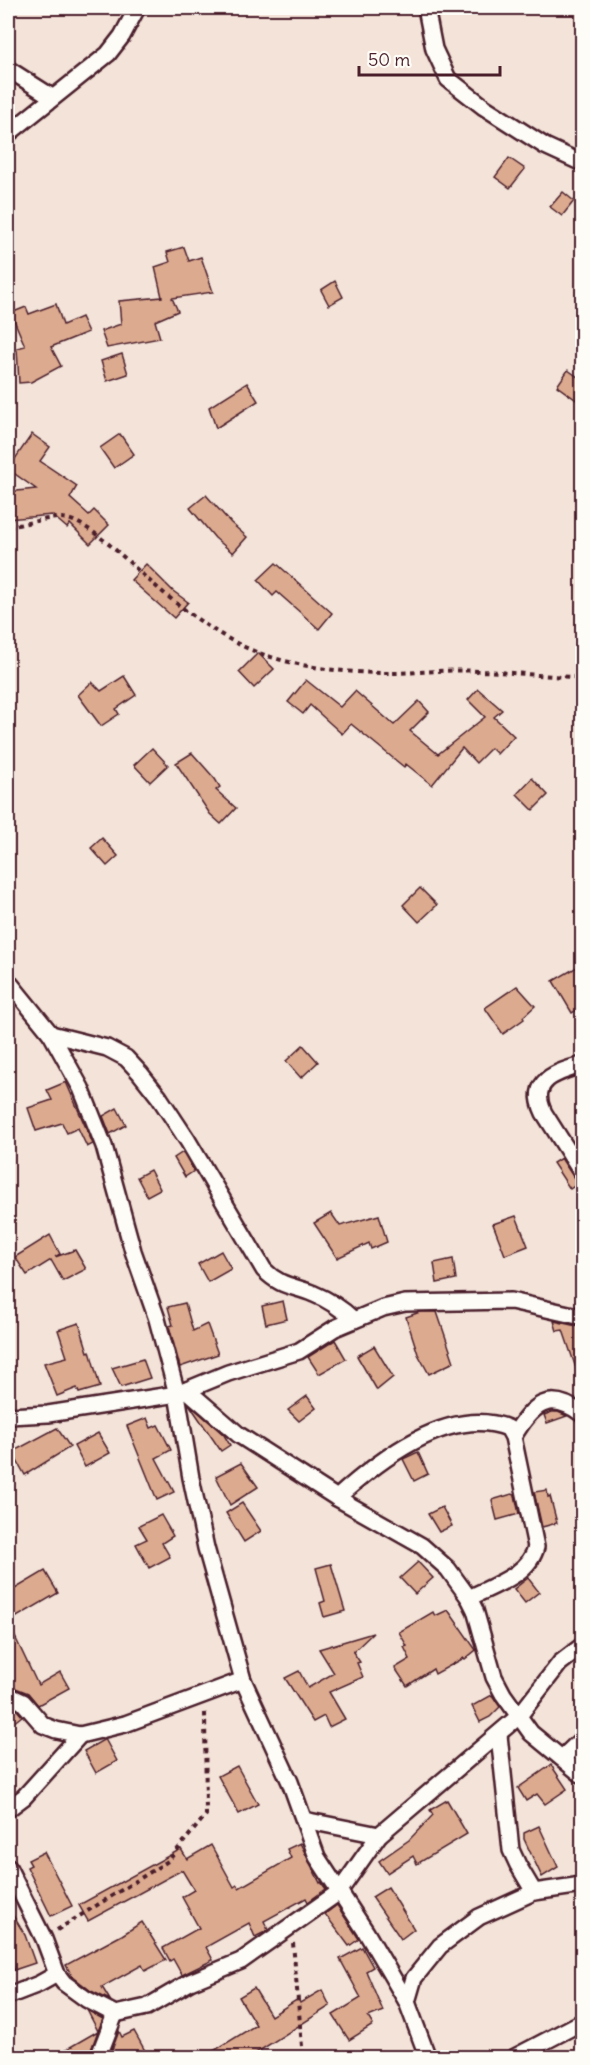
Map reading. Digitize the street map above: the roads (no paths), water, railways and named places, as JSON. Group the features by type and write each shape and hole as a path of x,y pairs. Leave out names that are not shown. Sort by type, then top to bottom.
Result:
{"street":[{"path":"8,134 108,54 122,36 137,8"},
{"path":"426,8 434,49 448,79 484,107 545,146 582,164"},
{"path":"8,69 52,97"},
{"path":"8,981 51,1034 81,1088 104,1146 133,1251 182,1392 191,1478 206,1548 243,1680 290,1782 317,1857 366,1932 407,2002 428,2058"},
{"path":"51,1034 107,1048 126,1058 159,1097 264,1270 274,1280 289,1287 314,1293 342,1308 354,1320"},
{"path":"582,1065 557,1072 541,1086 538,1094 544,1113 582,1173"},
{"path":"8,1416 48,1414 182,1392 299,1351 335,1328 405,1303 511,1301 582,1317"},
{"path":"182,1392 239,1435 337,1498 422,1546 448,1569 469,1598 494,1677 503,1694 531,1732 582,1775"},
{"path":"513,1437 522,1422 543,1404 557,1401 566,1403 582,1414"},
{"path":"337,1498 395,1452 420,1438 455,1424 481,1422 508,1428 513,1437 537,1547 533,1558 521,1571 469,1598"},
{"path":"8,1867 44,1939 57,1974 64,1983 86,1999 114,2014 147,2007 190,1982 241,1961 339,1892 379,1835 499,1735 519,1716 560,1663 582,1646"},
{"path":"8,1695 23,1702 43,1725 80,1735 125,1724 243,1680"},
{"path":"8,1809 24,1797 80,1735"},
{"path":"499,1735 511,1850 534,1892"},
{"path":"562,1758 582,1739"},
{"path":"304,1820 379,1835"},
{"path":"407,2002 414,1978 440,1946 478,1917 534,1892 582,1885"},
{"path":"8,1996 57,1974"},
{"path":"98,2058 114,2014"},
{"path":"513,2058 582,2022"}]}
